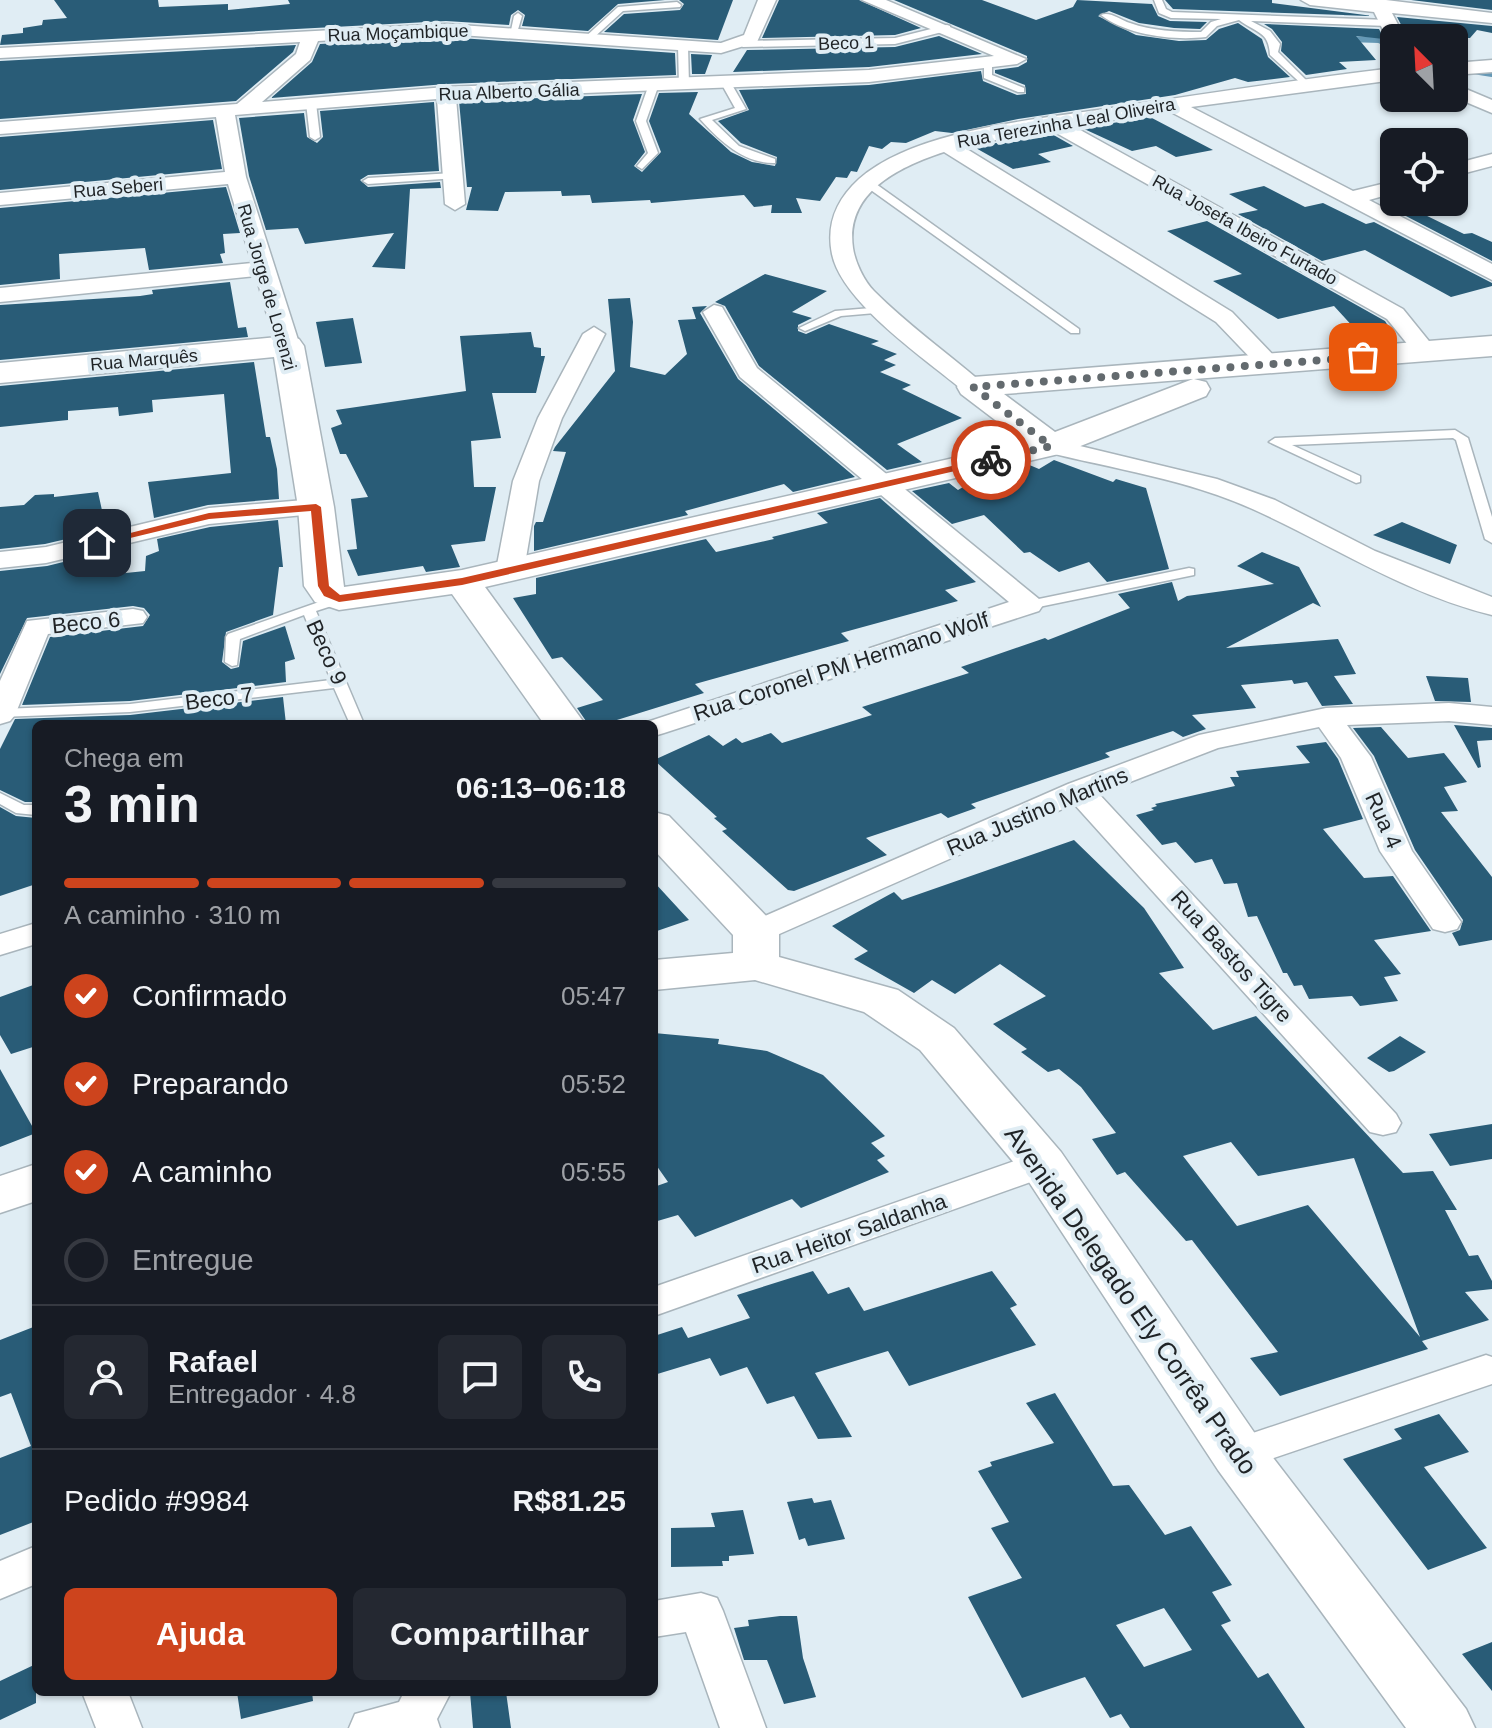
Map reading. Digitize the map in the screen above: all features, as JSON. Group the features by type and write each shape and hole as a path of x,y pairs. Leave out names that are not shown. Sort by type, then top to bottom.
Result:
{"street":[{"path":"743,44 760,29 767,0"},
{"path":"871,0 947,28"},
{"path":"1310,0 1385,17 1492,18"},
{"name":"Rua Moçambique","path":"0,53 516,24 587,39 721,48 743,44"},
{"name":"Rua Alberto Gália","path":"0,128 446,93 869,76 1017,59 947,28"},
{"path":"233,109 304,56 311,35"},
{"path":"1468,68 1492,66"},
{"name":"Rua Terezinha Leal Oliveira","path":"1380,76 1053,123 944,144 898,162 865,181 841,212 839,248 851,277 883,310 984,396 1051,446 1208,484 1266,505 1366,557 1492,607"},
{"path":"446,93 455,204"},
{"path":"1468,96 1492,107"},
{"path":"1173,105 1492,273"},
{"name":"Rua Jorge de Lorenzi","path":"233,109 236,177 288,346 316,507 323,586 328,594 324,604"},
{"name":"Rua Josefa Ibeiro Furtado","path":"1053,123 1395,314 1425,351"},
{"path":"944,144 1224,317 1269,364"},
{"path":"1468,167 1489,163"},
{"name":"Rua Seberi","path":"0,199 236,177"},
{"path":"1352,198 1380,191"},
{"path":"0,295 262,269"},
{"path":"714,312 748,372 1029,605"},
{"path":"510,570 526,481 550,418 594,334"},
{"name":"Rua Marquês","path":"0,373 288,346"},
{"path":"984,396 1269,364 1492,346"},
{"path":"984,396 1194,389 1492,365"},
{"path":"324,604 462,581 1051,446 1194,389"},
{"path":"0,560 46,555 209,516 316,507"},
{"path":"462,581 562,720"},
{"name":"Rua Coronel PM Hermano Wolf","path":"658,726 1029,605"},
{"name":"Beco 6","path":"0,714 37,627 133,617"},
{"name":"Rua Justino Martins","path":"756,949 1079,791 1210,741 1326,717 1449,712 1492,716"},
{"name":"Rua 4","path":"1326,717 1356,757 1396,851 1445,922"},
{"name":"Rua Bastos Tigre","path":"1079,791 1383,1123"},
{"path":"658,830 756,949"},
{"path":"0,945 32,934"},
{"name":"Avenida Delegado Ely Corrêa Prado","path":"658,974 756,949 881,1001 937,1039 1043,1164 1238,1454 1443,1728"},
{"name":"Rua Heitor Saldanha","path":"658,1301 1043,1164"},
{"path":"0,1195 32,1183"},
{"path":"1238,1454 1486,1370"},
{"path":"0,1581 32,1566"},
{"path":"658,1618 701,1611 743,1728"},
{"path":"107,1696 119,1728"}],"lane":[{"path":"1158,0 1162,11 1187,16 1240,13 1385,17"},
{"path":"587,39 621,9 651,7 656,15 678,10"},
{"path":"1105,15 1132,29 1153,26 1203,35 1214,24 1240,13"},
{"path":"1240,13 1267,33 1275,44 1273,53 1306,85"},
{"name":"Beco 1","path":"743,44 895,41 947,28"},
{"path":"683,46 684,85"},
{"path":"987,64 989,78 1021,90"},
{"path":"726,83 741,109 705,119 735,148 771,161"},
{"path":"642,166 653,153 641,121 653,87"},
{"path":"311,103 315,137"},
{"path":"368,181 453,176"},
{"path":"865,181 1075,331"},
{"path":"805,328 839,313 883,310"},
{"path":"1356,479 1275,442 1455,434 1462,438 1492,539"},
{"path":"1029,605 1189,572"},
{"path":"232,662 233,637 324,604"},
{"name":"Beco 9","path":"324,604 341,683 355,720"},
{"name":"Beco 7","path":"0,714 130,708 341,683"},
{"path":"0,798 21,810 32,810"}],"building":[{"path":"54,0 158,0 159,7 228,4 228,10 290,4 288,0 665,0 618,4 588,31 522,26 525,15 518,10 511,15 509,25 446,21 0,45 2,35 23,33 23,28 42,25 43,20 67,18"},
{"path":"679,0 733,0 718,40 604,32 624,14 680,10 684,4"},
{"path":"779,0 859,0 921,28 895,35 762,38"},
{"path":"894,0 982,0 1036,20 1073,7 1077,0 1152,4 1158,16 1170,21 1207,22 1200,29 1174,28 1139,23 1109,11 1098,16 1136,35 1179,41 1206,40 1219,29 1238,23 1262,39 1268,57 1290,77 1248,82 1235,78 1175,95 1018,119 952,133 935,131 906,143 891,142 882,149 869,146 857,172 851,171 847,178 836,177 820,201 796,198 802,213 771,213 772,205 754,207 744,195 651,203 650,200 592,203 590,195 562,196 561,191 505,192 498,211 466,210 472,187 467,187 459,101 642,94 633,120 645,152 634,166 642,172 661,152 649,121 659,93 698,92 689,114 731,152 752,162 775,166 777,157 741,143 718,121 749,110 739,90 869,85 981,71 983,81 1017,95 1026,94 1025,85 995,73 995,70 1018,67 1027,62 1027,56"},
{"path":"1165,0 1272,0 1272,3 1373,16 1173,9"},
{"path":"1411,0 1492,0 1492,10"},
{"path":"1397,17 1492,26 1492,33 1477,30 1468,38 1468,24 1401,24"},
{"path":"1264,24 1379,29 1380,39 1356,36 1376,60 1339,62 1347,69 1306,75 1281,51 1282,42"},
{"path":"939,36 982,54 869,67 733,72 747,50 895,47"},
{"path":"446,37 675,53 676,75 446,84 271,98 312,62 320,44"},
{"path":"296,45 293,52 236,101 0,119 0,61"},
{"path":"691,54 712,55 705,74 692,74"},
{"path":"434,102 439,171 368,175 360,180 368,187 440,182 441,188 410,189 405,269 372,267 394,233 305,244 298,228 266,230 249,176 239,118 304,113 307,137 317,143 323,137 320,111"},
{"path":"1150,117 1213,150 1176,157 1156,146 1132,151 1082,128"},
{"path":"213,120 222,169 0,190 0,137"},
{"path":"1050,133 1073,146 1038,154 1051,162 1013,169 974,147"},
{"path":"1264,186 1305,207 1323,203 1366,224 1374,222 1492,283 1492,286 1451,297 1365,250 1322,261 1238,214 1258,210 1229,194"},
{"path":"226,187 240,233 223,234 225,253 220,254 223,263 149,270 145,248 59,254 60,279 0,285 0,208"},
{"path":"1406,216 1427,216 1464,234 1472,233 1492,242 1492,261"},
{"path":"1207,221 1385,321 1397,340 1367,342 1334,306 1278,319 1213,281 1242,274 1167,231"},
{"path":"765,274 827,291 792,312 812,318 798,325 798,331 806,334 829,324 879,341 871,344 897,354 884,360 896,365 880,372 911,385 902,389 962,418 897,444 922,462 887,470 759,366 725,306 715,302"},
{"path":"230,282 238,328 246,327 248,337 0,360 0,305 140,296 153,294 152,290"},
{"path":"630,298 633,322 630,367 665,375 687,354 678,320 696,319 692,307 707,306 700,313 738,379 855,477 793,492 784,484 685,511 688,515 534,551 534,526 536,522 543,522 566,452 553,451 615,371 608,299"},
{"path":"353,318 362,363 325,367 316,322"},
{"path":"531,332 534,347 541,348 541,356 545,356 536,393 492,393 501,438 471,441 474,487 496,487 485,541 451,545 460,567 426,572 423,566 358,576 347,550 357,549 351,499 368,497 346,454 340,454 331,428 342,424 336,410 466,391 460,336"},
{"path":"254,362 266,437 270,437 277,469 279,499 208,505 154,518 148,482 231,473 224,394 152,400 153,412 119,416 118,407 68,411 68,420 0,427 0,386"},
{"path":"1054,460 1113,482 1116,479 1146,488 1169,569 1107,582 1089,562 1059,572 1030,552 1024,553 984,515 952,524 912,491 949,483 958,490 983,475 1027,464 1039,469"},
{"path":"98,492 103,515 96,516 96,532 45,544 0,549 0,507 24,505 35,495 54,494 54,497"},
{"path":"880,498 976,582 945,590 958,601 841,633 849,641 695,684 704,693 617,720 585,720 577,708 603,700 562,657 552,659 513,598 536,594 536,578 706,539 716,552 828,523 817,513"},
{"path":"278,520 283,567 279,567 273,615 226,632 222,662 231,669 239,667 243,641 285,626 295,659 285,662 286,682 130,701 22,705 50,637 143,626 150,615 144,608 133,606 27,618 0,674 0,571 47,566 96,554 97,576 145,571 146,556 159,551 157,539 210,527"},
{"path":"1402,522 1457,545 1450,564 1373,535"},
{"path":"1262,552 1299,567 1321,607 1313,603 1226,648 1338,639 1356,674 1334,676 1353,704 1322,706 1307,682 1294,684 1292,680 1241,685 1256,708 1192,715 1206,729 1183,737 1173,731 1105,753 1110,757 971,804 976,808 948,818 941,813 866,838 887,855 794,891 788,890 722,831 727,829 714,818 717,817 658,764 658,758 709,735 723,746 736,738 742,743 771,733 782,743 872,715 862,707 969,673 961,667 1045,638 1048,640 1130,608 1118,594 1172,582 1178,601 1187,596 1274,584 1237,566"},
{"path":"1426,676 1468,678 1471,702 1435,701"},
{"path":"283,697 286,720 32,720 32,802 25,802 0,790 0,749 15,719 130,715"},
{"path":"1454,725 1492,728 1492,740 1477,741 1481,767 1478,768"},
{"path":"1381,727 1408,758 1444,753 1467,782 1444,787 1458,811 1441,812 1492,877 1492,940 1459,946 1452,933 1460,930 1463,920 1415,850 1374,756 1353,728"},
{"path":"1326,742 1338,759 1363,819 1323,829 1364,878 1393,876 1431,931 1374,940 1401,974 1384,977 1398,1001 1360,1006 1352,996 1309,999 1302,985 1294,986 1287,973 1283,973 1257,916 1248,917 1237,883 1224,884 1212,859 1195,863 1176,842 1162,845 1136,815 1154,810 1151,808 1157,806 1155,804 1235,786 1230,777 1239,777 1236,771 1310,763 1296,746"},
{"path":"0,807 16,816 32,818 32,885 0,896"},
{"path":"1074,840 1144,908 1184,968 1159,973 1213,1030 1256,1016 1403,1173 1433,1171 1457,1210 1445,1210 1469,1256 1478,1255 1492,1281 1492,1289 1465,1292 1489,1320 1422,1341 1428,1349 1280,1396 1250,1358 1278,1352 1192,1240 1186,1241 1125,1172 1117,1175 1092,1139 1116,1133 1081,1087 1059,1069 1048,1072 1021,1052 1027,1049 993,1024 1046,996 1000,964 955,994 932,980 914,993 854,959 868,951 832,926 894,892 902,900","holes":["1231,1142 1258,1176 1354,1158 1420,1337 1308,1205 1237,1226 1183,1156"]},
{"path":"658,886 689,920 658,931"},
{"path":"32,985 32,1047 11,1054 0,1035 0,997"},
{"path":"658,1033 719,1039 718,1044 767,1051 823,1075 885,1136 871,1143 885,1156 877,1160 889,1172 801,1208 792,1199 695,1237 678,1215 658,1221 658,1186 668,1182 658,1168"},
{"path":"1400,1036 1426,1052 1389,1072 1367,1058"},
{"path":"0,1069 32,1126 32,1135 0,1147"},
{"path":"1492,1124 1492,1159 1450,1166 1429,1134"},
{"path":"813,1271 828,1294 849,1287 864,1311 992,1271 1017,1305 1010,1308 1036,1345 909,1386 888,1351 815,1373 852,1437 818,1439 794,1396 767,1404 747,1367 720,1376 710,1358 658,1374 658,1335 682,1327 688,1338 750,1318 737,1295"},
{"path":"32,1328 32,1523 0,1535 0,1458 31,1446 11,1393 0,1397 0,1340"},
{"path":"1055,1393 1113,1486 1129,1485 1165,1535 1191,1526 1232,1585 1212,1592 1231,1621 1221,1625 1258,1678 1268,1673 1305,1728 1130,1728 1121,1714 1110,1718 1085,1677 1022,1698 968,1597 1022,1578 991,1528 1009,1522 978,1471 992,1466 990,1462 1054,1443 1026,1403","holes":["1164,1608 1192,1650 1144,1667 1116,1625"]},
{"path":"1439,1414 1469,1452 1424,1467 1487,1548 1428,1570 1343,1459 1402,1439 1394,1429"},
{"path":"812,1498 814,1503 831,1500 845,1539 808,1546 805,1538 799,1540 787,1502"},
{"path":"743,1510 754,1554 729,1556 729,1561 722,1561 723,1566 671,1567 671,1528 715,1527 711,1513"},
{"path":"797,1616 803,1658 816,1697 784,1704 767,1660 744,1660 734,1628 749,1626 748,1620"},
{"path":"1492,1642 1492,1691 1462,1654"},
{"path":"32,1666 32,1696 36,1696 36,1703 0,1720 0,1681"},
{"path":"238,1696 312,1696 313,1701 241,1719"},
{"path":"470,1696 507,1696 511,1728 473,1728"}],"waterway":[{"path":"1347,39 1380,40"},
{"path":"1468,70 1492,74"}],"way so far":[{"path":"991,460 1051,446 973,387 1363,357"}],"route":[{"path":"97,543 209,516 316,507 323,586 328,594 339,599 462,581 991,460"}]}
